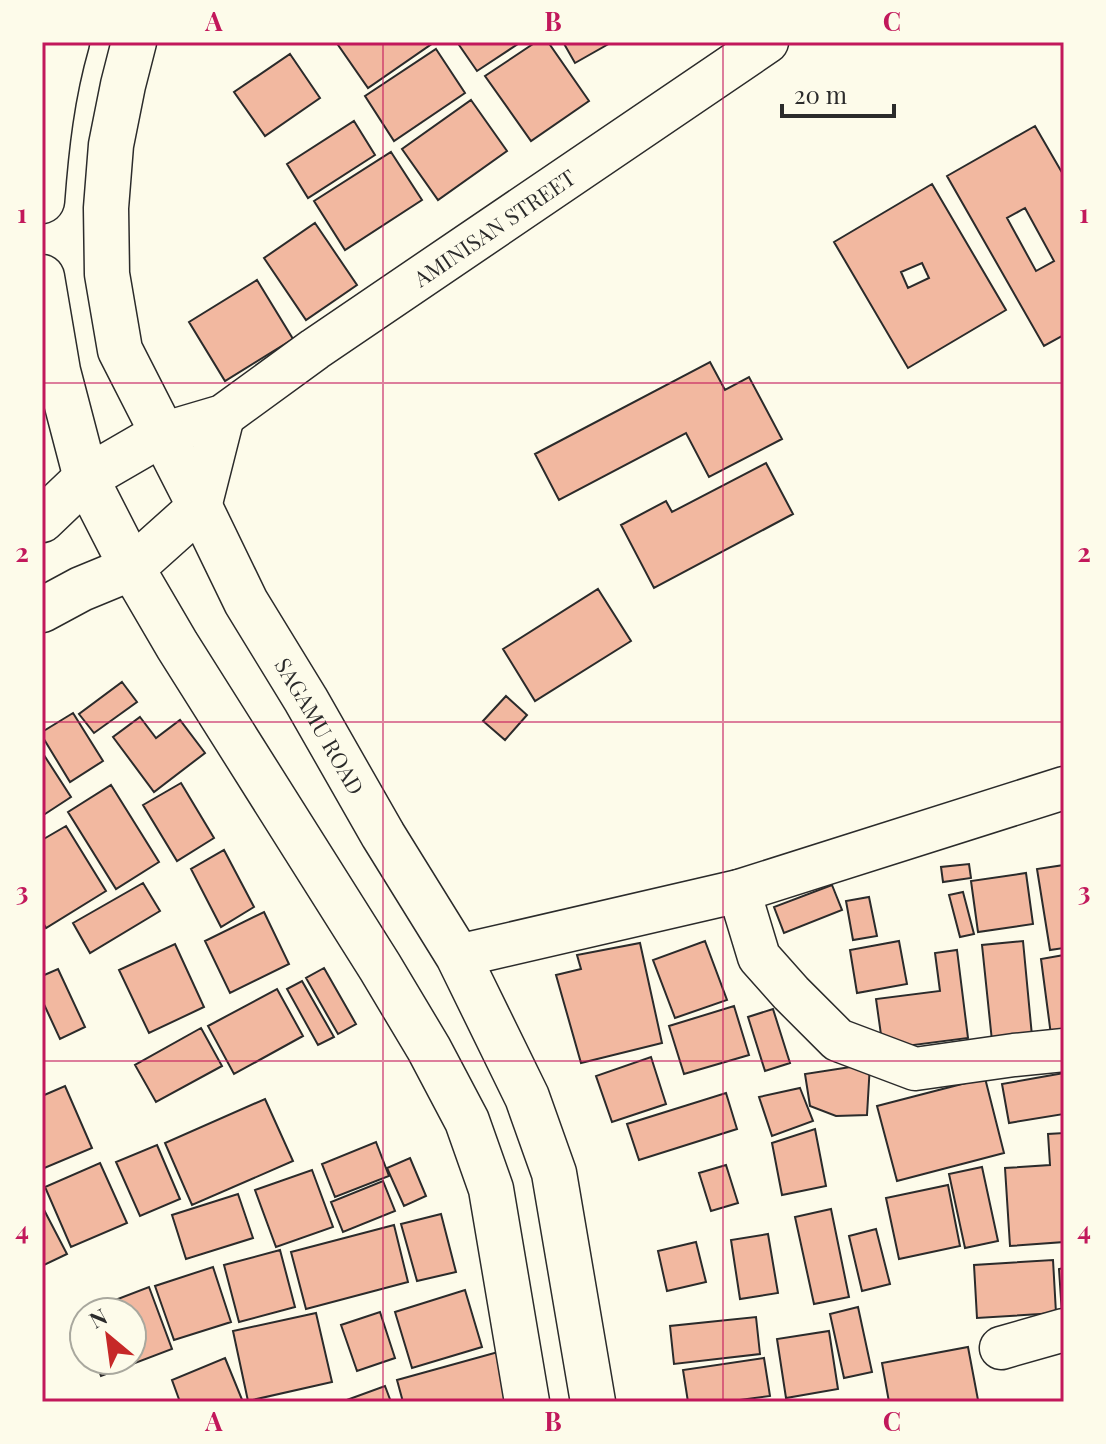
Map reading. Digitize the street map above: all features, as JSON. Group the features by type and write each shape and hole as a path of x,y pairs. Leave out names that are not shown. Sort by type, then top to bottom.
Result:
{"main road":[{"path":"42,201 47,136 67,42"},
{"name":"SAGAMU ROAD","path":"134,42 111,145 106,208 107,274 120,350 246,602 458,956 527,1097 554,1173 593,1402"},
{"path":"42,277 58,371 86,478 132,568 177,645 380,967 467,1121 491,1189 527,1402"},
{"path":"42,520 86,478 162,434"},
{"path":"42,610 81,589 132,568 200,507"}],"street":[{"name":"AMINISAN STREET","path":"162,434 223,416 315,349 767,42"},
{"path":"200,507 223,416"},
{"path":"458,956 739,891 1064,788"},
{"path":"739,891 759,957 838,1040 915,1069 1064,1050"},
{"path":"1001,1348 1064,1330"}],"building":[{"path":"336,42 432,42 433,43 368,88"},
{"path":"457,42 521,42 477,71"},
{"path":"536,42 548,42 589,101 531,141 485,76"},
{"path":"563,42 612,42 575,63"},
{"path":"436,49 465,93 394,141 365,96"},
{"path":"290,54 320,98 265,136 234,92"},
{"path":"471,100 507,151 438,200 402,149"},
{"path":"354,121 375,155 308,198 287,164"},
{"path":"1035,126 1064,176 1064,335 1044,346 947,176","holes":["1025,208 1054,261 1036,271 1007,218"]},
{"path":"391,152 422,200 345,250 314,201"},
{"path":"932,184 1006,310 908,368 834,242","holes":["922,263 929,278 908,288 901,272"]},
{"path":"315,223 357,285 306,320 264,258"},
{"path":"257,280 293,339 225,381 189,322"},
{"path":"710,362 725,390 749,377 782,439 709,477 686,433 559,500 535,454"},
{"path":"766,463 793,514 654,588 621,525 666,501 672,512"},
{"path":"598,589 631,641 535,701 503,649"},
{"path":"122,682 137,702 94,733 79,714"},
{"path":"506,696 527,715 505,740 483,721"},
{"path":"73,713 103,761 70,782 42,732"},
{"path":"140,717 156,738 180,720 205,753 154,792 113,737"},
{"path":"42,752 71,797 42,816"},
{"path":"181,783 214,838 177,861 143,805"},
{"path":"111,785 159,862 116,889 68,812"},
{"path":"66,826 106,891 46,928 42,921 42,840"},
{"path":"224,850 254,907 221,927 191,869"},
{"path":"969,864 971,878 943,882 941,867"},
{"path":"1064,865 1064,948 1050,950 1037,869"},
{"path":"1026,873 1033,924 978,932 971,881"},
{"path":"143,883 160,911 90,953 73,923"},
{"path":"832,885 842,910 784,933 774,907"},
{"path":"963,892 974,934 960,937 949,895"},
{"path":"869,897 877,936 853,940 846,901"},
{"path":"264,912 289,964 230,993 205,941"},
{"path":"705,941 727,1000 675,1018 653,960"},
{"path":"899,941 907,984 857,993 850,950"},
{"path":"1023,941 1032,1036 992,1041 982,945"},
{"path":"640,943 662,1043 581,1063 556,975 581,969 577,955"},
{"path":"175,944 204,1007 149,1033 119,970"},
{"path":"957,950 968,1038 883,1049 876,999 940,991 935,953"},
{"path":"1064,955 1064,1033 1051,1035 1041,959"},
{"path":"324,968 356,1024 338,1034 306,978"},
{"path":"58,969 85,1027 60,1039 42,1000 42,976"},
{"path":"302,981 334,1037 318,1045 287,989"},
{"path":"277,989 303,1036 234,1074 208,1026"},
{"path":"734,1006 749,1055 684,1074 669,1026"},
{"path":"773,1009 790,1063 765,1071 748,1017"},
{"path":"201,1028 222,1066 156,1102 135,1065"},
{"path":"651,1057 666,1104 612,1122 596,1076"},
{"path":"870,1064 867,1115 836,1116 810,1106 805,1074"},
{"path":"1064,1073 1064,1114 1009,1123 1002,1084"},
{"path":"985,1078 1004,1153 897,1181 877,1106"},
{"path":"65,1086 92,1148 42,1169 42,1096"},
{"path":"800,1088 813,1121 772,1136 759,1097"},
{"path":"726,1093 737,1129 639,1160 627,1124"},
{"path":"265,1099 293,1161 192,1205 165,1143"},
{"path":"815,1129 826,1186 782,1195 772,1143"},
{"path":"1064,1133 1064,1242 1010,1246 1005,1168 1050,1165 1048,1134"},
{"path":"376,1142 389,1176 335,1197 322,1164"},
{"path":"157,1145 180,1199 140,1216 116,1162"},
{"path":"410,1158 426,1196 404,1206 387,1168"},
{"path":"100,1163 127,1223 71,1247 45,1187"},
{"path":"726,1165 738,1203 711,1211 699,1173"},
{"path":"982,1167 998,1241 965,1248 949,1174"},
{"path":"312,1170 333,1227 276,1247 255,1190"},
{"path":"383,1181 395,1211 343,1232 331,1202"},
{"path":"948,1185 960,1246 899,1259 886,1198"},
{"path":"238,1194 253,1238 186,1259 172,1215"},
{"path":"42,1206 67,1254 42,1266"},
{"path":"831,1209 849,1297 814,1304 795,1217"},
{"path":"441,1214 456,1272 417,1281 401,1224"},
{"path":"394,1225 408,1282 306,1309 291,1252"},
{"path":"876,1229 890,1284 862,1291 849,1236"},
{"path":"768,1234 778,1293 740,1299 731,1240"},
{"path":"696,1242 706,1282 667,1291 658,1251"},
{"path":"280,1250 295,1307 239,1322 224,1265"},
{"path":"1053,1260 1056,1313 977,1318 974,1265"},
{"path":"213,1267 231,1322 174,1340 155,1286"},
{"path":"1064,1268 1064,1314 1062,1314 1059,1269"},
{"path":"149,1287 172,1349 148,1358 148,1296 126,1296"},
{"path":"465,1290 482,1347 412,1368 395,1312"},
{"path":"858,1307 872,1372 844,1378 830,1314"},
{"path":"380,1312 395,1358 357,1371 341,1325"},
{"path":"316,1313 332,1382 248,1401 233,1331"},
{"path":"756,1317 760,1354 674,1364 670,1326"},
{"path":"829,1331 838,1389 786,1398 777,1339"},
{"path":"968,1347 978,1400 889,1402 882,1363"},
{"path":"498,1352 507,1402 403,1402 397,1380"},
{"path":"225,1358 243,1402 180,1402 172,1380"},
{"path":"764,1358 770,1396 725,1402 688,1402 683,1370"},
{"path":"385,1386 391,1402 344,1402 344,1401"}]}
